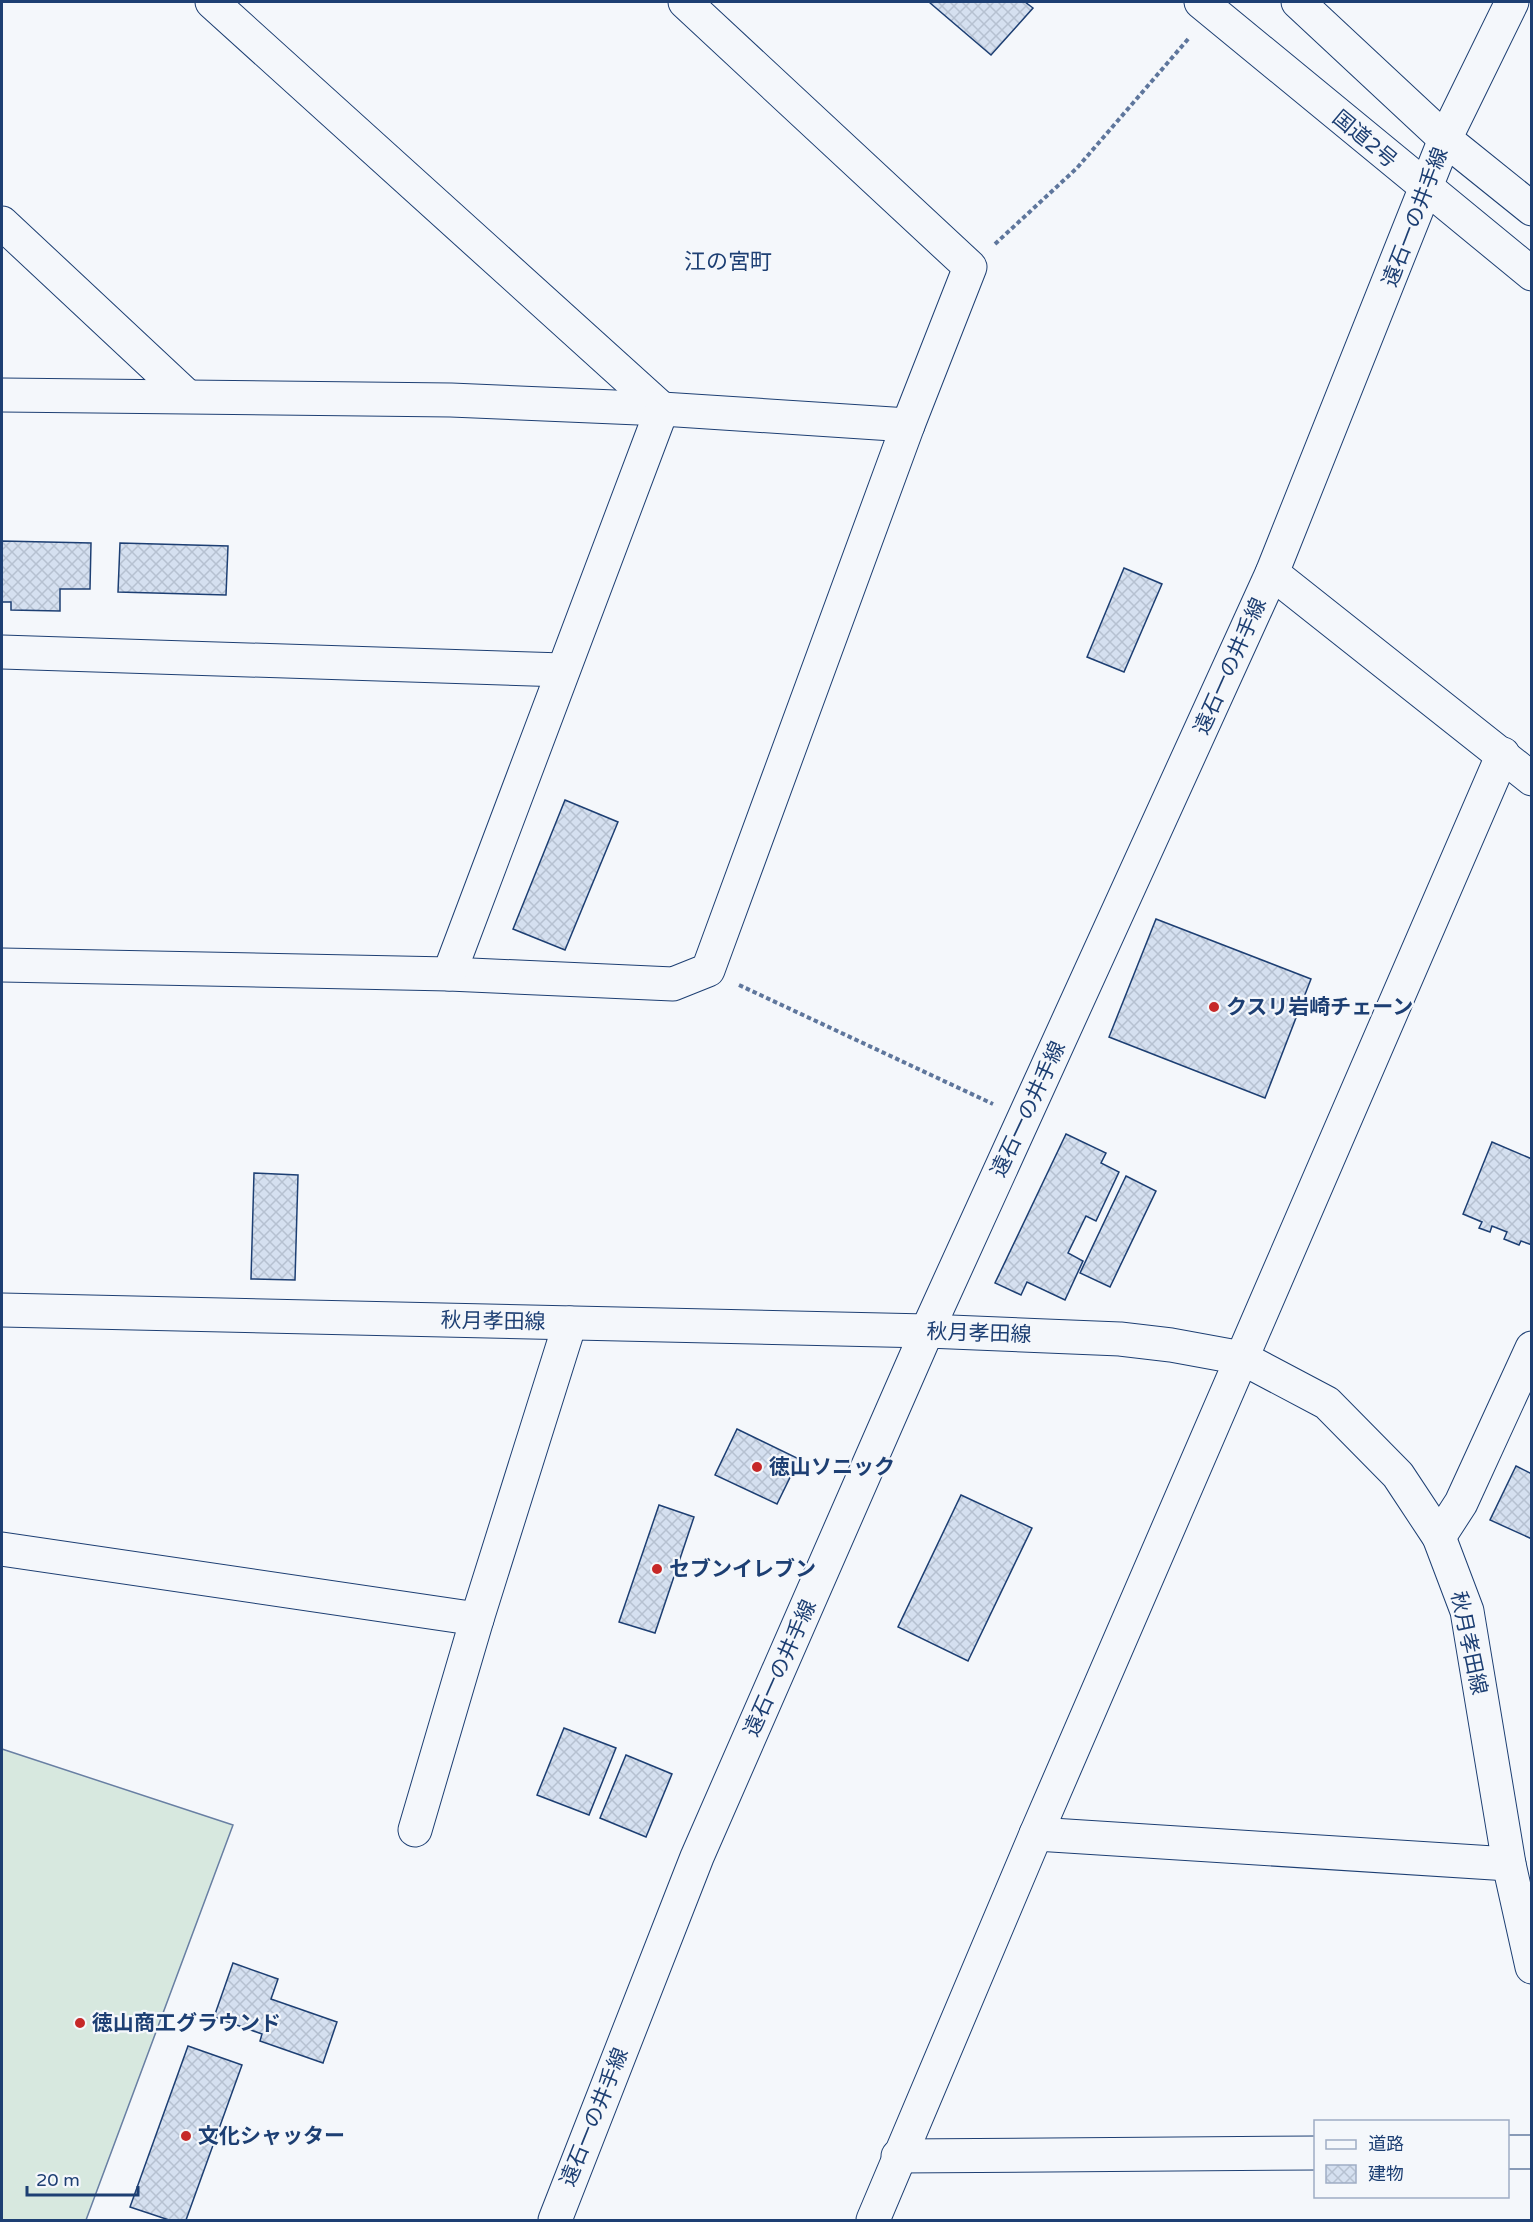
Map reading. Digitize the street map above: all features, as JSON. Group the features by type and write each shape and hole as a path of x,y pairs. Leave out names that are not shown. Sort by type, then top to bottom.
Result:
{"main road":[{"path":"212,2 662,409"},
{"path":"2,965 449,974 673,984 708,970 908,425 970,267 685,2"},
{"path":"1298,2 1445,139 1532,209"},
{"name":"遠石一の井手線","path":"555,2220 697,1857 927,1331 1272,573 1445,139 1512,2"},
{"name":"国道2号","path":"1207,7 1426,190 1532,274"},
{"path":"2,223 187,396"},
{"path":"2,395 451,400 662,409 908,425"},
{"path":"449,974 662,409"},
{"path":"1272,573 1532,779"},
{"path":"2,652 563,670"},
{"path":"873,2220 898,2156 1036,1834 1503,754"},
{"name":"秋月孝田線","path":"2,1310 927,1331 1120,1339 1171,1345 1242,1358 1327,1403 1398,1475 1439,1537 1467,1611 1509,1864 1532,1967"},
{"path":"415,1830 477,1619 570,1323"},
{"path":"1439,1537 1461,1503 1532,1348"},
{"path":"2,1550 477,1619"},
{"path":"1036,1834 1509,1864"},
{"path":"1509,2152 1532,2152"},
{"path":"898,2156 1314,2153"}],"path":[{"path":"970,267 1077,168 1207,7"},
{"path":"708,970 1024,1119"}],"shaded area":[{"name":"徳山商工グラウンド","path":"2,1749 233,1825 86,2220 2,2220"}],"building":[{"path":"929,2 1025,2 1033,8 991,55"},
{"path":"2,541 91,543 90,589 60,589 60,611 11,610 11,602 2,602"},
{"path":"120,543 228,546 226,595 118,592"},
{"path":"1124,568 1162,584 1124,672 1087,657"},
{"path":"565,800 618,822 565,950 513,929"},
{"path":"1156,919 1311,979 1265,1098 1109,1037"},
{"path":"1066,1134 1106,1153 1101,1163 1119,1172 1096,1221 1086,1216 1068,1253 1083,1261 1065,1300 1027,1282 1021,1295 995,1283"},
{"path":"1492,1142 1532,1159 1532,1245 1521,1241 1519,1245 1504,1239 1507,1232 1492,1226 1490,1232 1479,1228 1482,1222 1463,1214"},
{"path":"254,1173 298,1175 295,1280 251,1279"},
{"path":"1126,1176 1156,1191 1110,1287 1080,1273"},
{"name":"徳山ソニック","path":"737,1429 799,1459 777,1504 715,1475"},
{"path":"1516,1466 1532,1474 1532,1539 1490,1520"},
{"path":"961,1495 1032,1528 968,1661 898,1627"},
{"name":"セブンイレブン","path":"659,1505 694,1517 655,1633 619,1622"},
{"path":"564,1728 616,1748 589,1815 537,1795"},
{"path":"626,1755 672,1774 646,1837 600,1818"},
{"path":"233,1963 278,1979 271,1999 337,2022 323,2063 260,2041 262,2034 214,2017"},
{"name":"文化シャッター","path":"188,2046 242,2065 186,2220 169,2220 130,2207"}],"place":[{"name":"クスリ岩崎チェーン","path":"1214,1007"},
{"name":"徳山ソニック","path":"757,1467"},
{"name":"セブンイレブン","path":"657,1569"},
{"name":"徳山商工グラウンド","path":"80,2023"},
{"name":"文化シャッター","path":"186,2136"}],"district":[{"name":"江の宮町","path":"728,261"}]}
